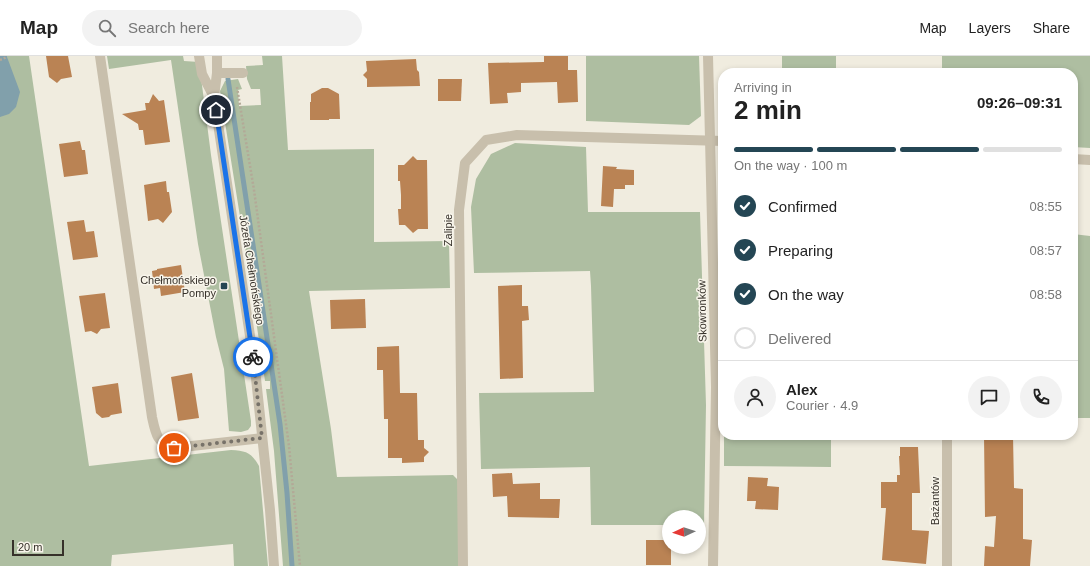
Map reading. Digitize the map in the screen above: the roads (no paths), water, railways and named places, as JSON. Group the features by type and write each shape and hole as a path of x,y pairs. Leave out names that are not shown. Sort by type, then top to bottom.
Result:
{"street":[{"path":"100,56 151,409 156,434 162,444 174,448 262,438"},
{"name":"Józefa Chełmońskiego","path":"199,56 202,74 214,97"},
{"name":"Józefa Chełmońskiego","path":"218,56 214,97 223,165 255,369 270,510 274,566"},
{"name":"Skowronków","path":"708,56 716,387 713,566"},
{"path":"217,73 243,73"},
{"name":"Zalipie","path":"464,566 459,210 465,163 486,140 517,134 718,141"},
{"path":"1078,159 1090,160"},
{"name":"Bażantów","path":"947,440 947,566"}],"water":[{"path":"0,56 7,56 20,92 16,107 9,114 0,117"}],"waterway":[{"path":"228,79 280,424 292,566"}],"place":[{"name":"Chełmońskiego Pompy","path":"224,286"}]}
